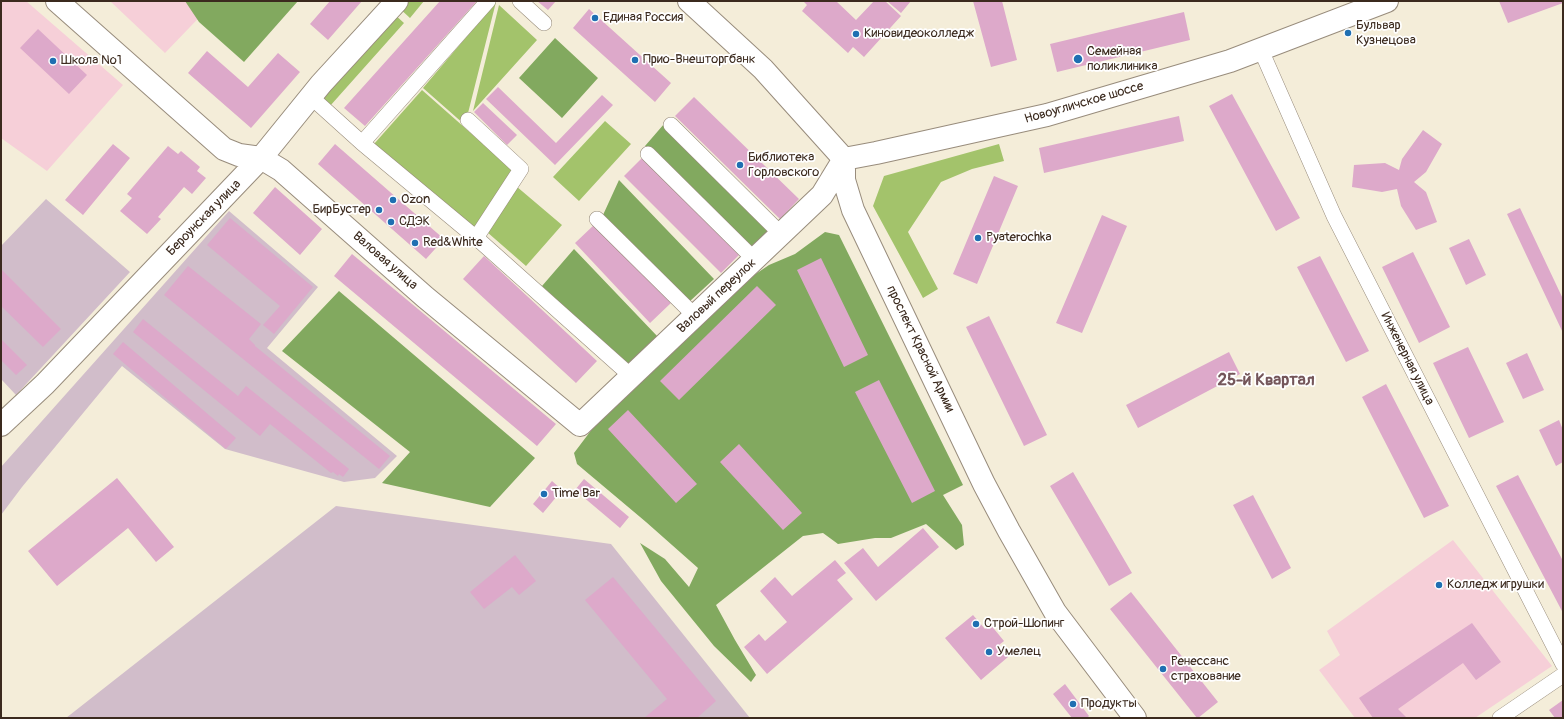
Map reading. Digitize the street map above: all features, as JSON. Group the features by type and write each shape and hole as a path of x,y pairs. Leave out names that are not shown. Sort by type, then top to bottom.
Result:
{"main road":[{"name":"Валовая улица","path":"57,1 224,149 239,155 261,158 281,170 426,297 580,426"},
{"name":"Бероунская улица","path":"1,425 45,384 261,158 311,97 396,1"},
{"path":"689,1 763,69 844,159"},
{"name":"Новоугличское шоссе","path":"844,159 1047,115 1261,50 1387,1"},
{"name":"Валовый переулок","path":"580,426 822,195 844,159"},
{"name":"проспект Красной Армии","path":"844,159 844,180 853,210 1006,525 1055,612 1135,718"}],"street":[{"path":"362,143 488,1"},
{"path":"520,1 544,23"},
{"name":"Инженерная улица","path":"1261,50 1334,216 1563,664"},
{"path":"311,97 362,143 476,238 631,376"},
{"path":"468,120 522,169 476,238"},
{"path":"671,125 781,234"},
{"path":"648,154 755,260"},
{"path":"597,219 695,316"},
{"path":"1500,718 1563,674"}],"shaded area":[{"path":"1,1 26,1 123,85 47,171 1,138"},
{"path":"110,1 215,1 165,53"},
{"path":"46,199 130,272 16,395 1,379 1,246"},
{"path":"229,211 318,287 267,348 397,456 375,478 344,482 225,449 122,366 22,487 1,515 1,467"},
{"path":"336,506 611,544 750,718 66,718"},
{"name":"Колледж игрушки","path":"1453,540 1552,666 1475,718 1355,718 1319,670 1340,655 1327,631"}],"green space":[{"path":"185,1 298,1 244,62 199,22"},
{"path":"404,1 424,1 410,18 398,7"},
{"path":"496,2 465,125 423,88"},
{"path":"499,5 537,40 473,111"},
{"path":"393,13 404,23 330,106 320,97"},
{"path":"555,38 598,78 562,118 519,78"},
{"path":"422,90 515,172 476,233 374,144"},
{"path":"605,121 631,144 579,201 553,177"},
{"path":"664,124 773,232 755,251 645,146"},
{"path":"999,144 1004,161 972,169 941,182 908,232 938,289 923,298 873,206 884,176"},
{"path":"619,180 714,279 689,302 603,215"},
{"path":"516,186 562,225 526,266 487,232"},
{"path":"825,232 839,235 963,485 943,495 962,525 964,545 956,550 926,524 891,538 875,538 838,544 823,533 803,536 716,605 756,675 751,682 714,646 661,581 640,543 665,559 689,587 698,568 577,464 574,453 608,408 650,374 735,288 769,265 795,254"},
{"path":"574,249 658,337 627,366 542,286"},
{"path":"339,291 535,458 490,507 382,483 410,452 282,351"}],"building":[{"path":"330,1 362,1 328,40 310,24"},
{"path":"440,1 477,1 365,126 344,108"},
{"path":"537,1 556,1 548,10"},
{"name":"Киновидеоколледж","path":"803,1 836,1 856,20 874,1 885,1 901,16 864,57 853,47 848,53 802,11 807,5"},
{"path":"887,1 911,1 901,13"},
{"path":"973,1 1002,1 1017,60 991,67"},
{"path":"1499,1 1563,1 1563,3 1508,23"},
{"path":"589,9 671,83 655,102 573,28"},
{"path":"1184,12 1190,40 1057,72 1050,44"},
{"name":"Школа №1","path":"38,29 87,75 69,94 20,48"},
{"path":"207,51 248,87 278,53 300,72 251,128 188,73"},
{"path":"498,87 556,143 602,95 613,105 555,165 486,99"},
{"path":"1232,94 1300,218 1276,231 1209,106"},
{"path":"694,97 799,199 780,219 675,116"},
{"path":"483,103 517,135 507,145 474,112"},
{"path":"1179,116 1184,141 1044,173 1039,148"},
{"path":"1423,130 1442,144 1426,172 1414,182 1426,192 1437,222 1416,230 1401,206 1397,189 1382,192 1352,187 1354,165 1385,163 1399,170 1402,159"},
{"path":"113,144 130,158 83,215 65,200"},
{"path":"335,144 444,239 426,259 318,164"},
{"path":"168,146 178,154 181,151 200,167 197,171 206,178 192,194 184,187 158,217 161,219 147,234 120,211 132,198 127,194"},
{"path":"643,157 740,254 721,273 624,176"},
{"path":"994,176 1018,186 977,284 953,274"},
{"path":"275,187 322,229 300,255 253,213"},
{"path":"1520,208 1563,299 1563,333 1507,214"},
{"path":"1102,215 1127,226 1082,333 1056,323"},
{"path":"230,218 313,287 274,334 263,325 280,306 207,245"},
{"path":"595,224 671,303 650,323 575,243"},
{"path":"1469,239 1486,275 1466,285 1449,248"},
{"path":"1413,252 1450,327 1419,343 1382,267"},
{"path":"352,254 556,424 537,446 334,276"},
{"path":"484,256 597,361 576,383 463,279"},
{"path":"1320,256 1369,351 1346,362 1297,267"},
{"path":"821,258 868,355 844,367 797,270"},
{"path":"188,266 261,324 249,339 255,346 390,456 379,469 164,295"},
{"path":"1,269 61,329 43,347 1,306"},
{"path":"757,286 776,305 679,400 660,381"},
{"path":"989,316 1047,435 1024,446 966,327"},
{"path":"143,319 238,396 246,386 349,469 343,477 339,474 338,476 333,472 331,473 270,424 260,436 133,332"},
{"path":"1,339 27,365 16,375 1,360"},
{"path":"123,342 236,438 226,449 113,354"},
{"path":"1468,347 1504,422 1469,438 1433,363"},
{"path":"1229,352 1240,374 1138,428 1126,405"},
{"path":"1527,353 1544,390 1523,399 1506,363"},
{"path":"879,380 935,491 912,503 855,392"},
{"path":"1386,384 1449,506 1424,518 1362,397"},
{"path":"628,410 697,484 676,503 608,429"},
{"path":"1559,420 1563,430 1563,462 1556,466 1539,430"},
{"path":"739,444 802,513 783,530 720,462"},
{"path":"1073,472 1132,573 1109,586 1050,486"},
{"path":"1518,475 1563,561 1563,613 1496,486"},
{"path":"117,478 174,547 156,562 128,528 57,586 28,551"},
{"path":"584,479 629,517 620,528 575,490"},
{"path":"552,481 562,490 543,513 533,504"},
{"path":"1253,495 1291,568 1272,579 1233,505"},
{"path":"923,528 939,547 876,601 844,563 863,548 878,567"},
{"path":"515,555 536,581 519,595 512,587 484,609 470,592"},
{"path":"835,560 846,573 837,580 853,599 767,674 744,647 759,634 765,641 787,622 760,591 775,577 792,596"},
{"path":"613,577 716,701 697,718 644,718 667,699 585,600"},
{"path":"1131,592 1218,702 1198,718 1110,609"},
{"path":"973,615 985,629 990,624 1004,641 999,645 1008,657 981,680 945,638"},
{"path":"1472,623 1501,662 1476,680 1463,663 1398,709 1407,718 1373,718 1359,698"},
{"path":"1065,684 1089,716 1087,718 1072,718 1053,694"},
{"path":"1563,700 1563,718 1555,718 1549,710"}],"place":[{"name":"Единая Россия","path":"595,18"},
{"name":"Бульвар Кузнецова","path":"1348,33"},
{"name":"Киновидеоколледж","path":"856,34"},
{"name":"Семейная поликлиника","path":"1078,59"},
{"name":"Прио-Внешторгбанк","path":"635,60"},
{"name":"Школа №1","path":"53,61"},
{"name":"Библиотека Горловского","path":"740,165"},
{"name":"Ozon","path":"393,200"},
{"name":"БирБустер","path":"379,210"},
{"name":"СДЭК","path":"391,222"},
{"name":"Pyaterochka","path":"978,238"},
{"name":"Red&White","path":"415,243"},
{"name":"Time Bar","path":"544,494"},
{"name":"Колледж игрушки","path":"1439,585"},
{"name":"Строй-Шопинг","path":"976,624"},
{"name":"Умелец","path":"989,652"},
{"name":"Ренессанс страхование","path":"1163,669"},
{"name":"Продукты","path":"1073,704"}],"district":[{"name":"25-й Квартал","path":"1266,381"}]}
